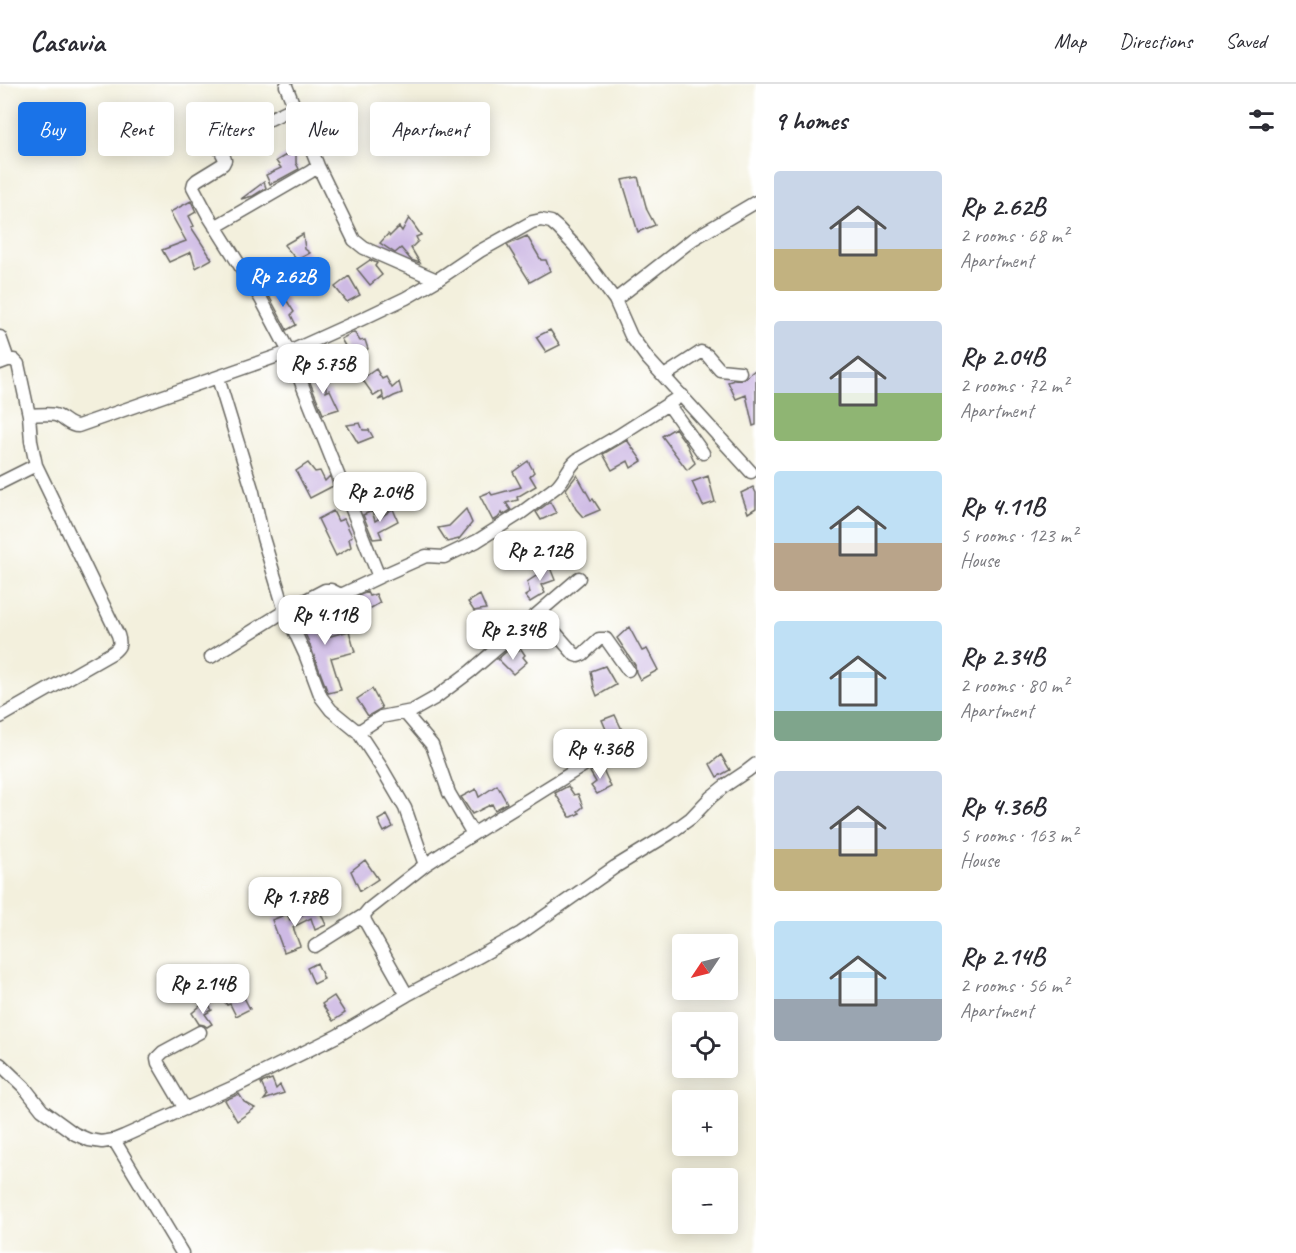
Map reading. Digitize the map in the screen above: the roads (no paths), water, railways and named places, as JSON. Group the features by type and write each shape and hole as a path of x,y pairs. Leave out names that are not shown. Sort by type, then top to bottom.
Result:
{"street":[{"path":"286,86 293,102"},
{"path":"286,111 270,119 252,112 215,126 212,132 225,160 223,164 197,180 193,187 215,227 261,299 289,352 379,577"},
{"path":"314,156 357,244 437,280"},
{"path":"215,227 318,166"},
{"path":"615,300 693,239 756,202"},
{"path":"29,415 54,414 71,426 78,426 289,352 406,298 496,242 532,222 541,220 550,222 567,237 615,300 631,336 751,472"},
{"path":"0,337 4,362 14,360 18,364 29,415 36,465 120,642 119,648 112,653 0,717"},
{"path":"664,376 701,352 707,355 720,370 740,372"},
{"path":"218,378 253,492 263,538 285,611 305,654 321,697 331,710 358,732 402,804 425,865"},
{"path":"211,657 285,611 325,590 341,595 426,556 444,557 477,541 521,513 561,483 577,460 682,395"},
{"path":"668,404 703,453"},
{"path":"0,483 36,465"},
{"path":"358,732 381,717 418,708 444,691 471,671 579,578"},
{"path":"528,621 553,630 578,656 599,639 606,639 627,670"},
{"path":"405,713 430,742 449,792 473,834"},
{"path":"315,946 364,915 425,865 608,750"},
{"path":"0,1064 24,1087 42,1110 75,1134 102,1142 114,1140 237,1086 337,1036 521,933 615,867 669,834 691,818 711,797 756,764"},
{"path":"364,915 365,921 407,995"},
{"path":"185,1109 157,1058 163,1052 200,1032"},
{"path":"114,1140 182,1253"}]}
